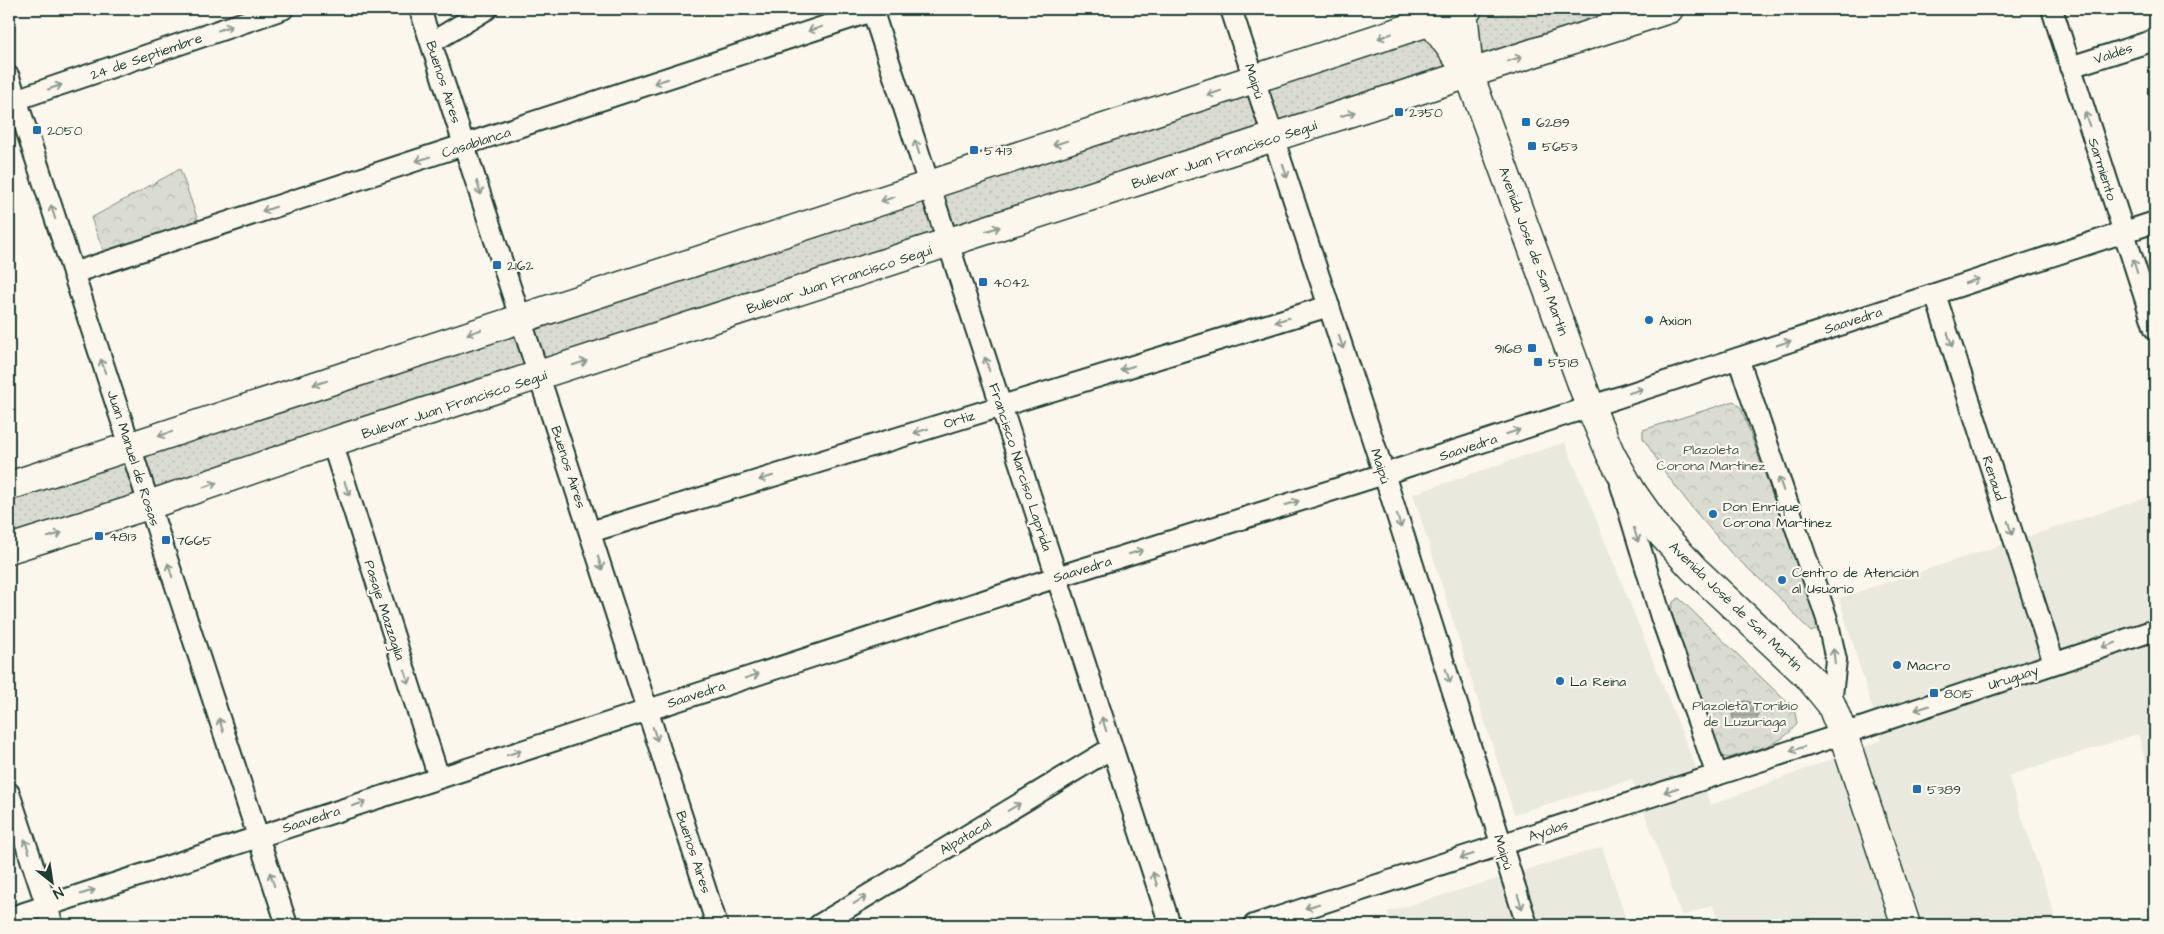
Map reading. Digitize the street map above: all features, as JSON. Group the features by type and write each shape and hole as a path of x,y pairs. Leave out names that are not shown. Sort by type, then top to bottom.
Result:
{"main road":[{"path":"9,486 520,317 1255,80 1429,15 1465,9"},
{"name":"Avenida José de San Martín","path":"1465,9 1469,74"},
{"name":"Bulevar Juan Francisco Seguí","path":"9,549 149,505 332,442 1669,9"},
{"name":"Avenida José de San Martín","path":"1429,15 1469,74 1590,406 1611,455 1632,492 1660,532 1694,569 1802,670 1831,704 1843,734 1906,925"}],"street":[{"name":"24 de Septiembre","path":"12,101 283,9"},
{"name":"Buenos Aires","path":"420,9 717,925"},
{"path":"431,43 487,9"},
{"name":"Casablanca","path":"73,273 874,9"},
{"name":"Francisco Narciso Laprida","path":"874,9 947,244 1170,925"},
{"name":"Maipú","path":"1231,9 1384,474 1527,925"},
{"name":"Sarmiento","path":"2052,9 2155,329"},
{"name":"Valdés","path":"2070,67 2155,40"},
{"name":"Juan Manuel de Rosas","path":"9,77 12,101 73,273 287,925"},
{"name":"Saavedra","path":"9,918 1056,576 1384,474 2155,222"},
{"name":"Renaud","path":"1935,294 2054,663"},
{"name":"Ortiz","path":"590,532 1329,306"},
{"name":"Avenida José de San Martín","path":"1738,358 1828,620 1836,660 1831,704"},
{"name":"Pasaje Mazzaglia","path":"332,442 438,778"},
{"name":"Avenida José de San Martín","path":"1611,455 1661,617 1718,775"},
{"name":"Uruguay","path":"1843,734 2155,630"},
{"name":"Ayolas","path":"1254,925 1843,734"},
{"name":"Alpatacal","path":"819,925 1112,748"},
{"path":"9,794 53,925"}],"shaded area":[{"path":"1565,442 1711,805 1882,740 1839,598 2155,495 2155,797 2138,734 2008,776 2058,925 1719,925 1713,905 1682,916 1632,779 1514,814 1413,494"},
{"path":"1745,701 1754,705 1758,714 1754,723 1745,727 1736,723 1732,714 1736,705"},
{"path":"1602,847 1628,925 1391,925 1387,912"}],"green space":[{"path":"1468,9 1669,9 9,549 9,486"},
{"path":"180,169 199,223 105,255 91,218"},
{"name":"Plazoleta Corona Martínez","path":"1734,401 1741,408 1818,622 1818,629 1811,632 1775,593 1731,553 1693,509 1667,475 1643,438 1643,430"},
{"name":"Plazoleta Toribio de Luzuriaga","path":"1679,598 1794,709 1797,723 1784,737 1766,746 1728,758 1722,756 1717,748 1671,611 1673,602"}],"place":[{"name":"2350","path":"1399,112"},
{"name":"6289","path":"1526,122"},
{"name":"2050","path":"37,130"},
{"name":"5653","path":"1532,146"},
{"name":"5413","path":"974,150"},
{"name":"2162","path":"497,265"},
{"name":"4042","path":"983,282"},
{"name":"Axion","path":"1649,320"},
{"name":"9168","path":"1532,348"},
{"name":"5518","path":"1538,362"},
{"name":"Don Enrique Corona Martínez","path":"1713,514"},
{"name":"4813","path":"99,536"},
{"name":"7665","path":"166,540"},
{"name":"Centro de Atención al Usuario","path":"1782,580"},
{"name":"Macro","path":"1897,665"},
{"name":"La Reina","path":"1560,681"},
{"name":"8015","path":"1934,693"},
{"name":"5389","path":"1917,789"}]}
